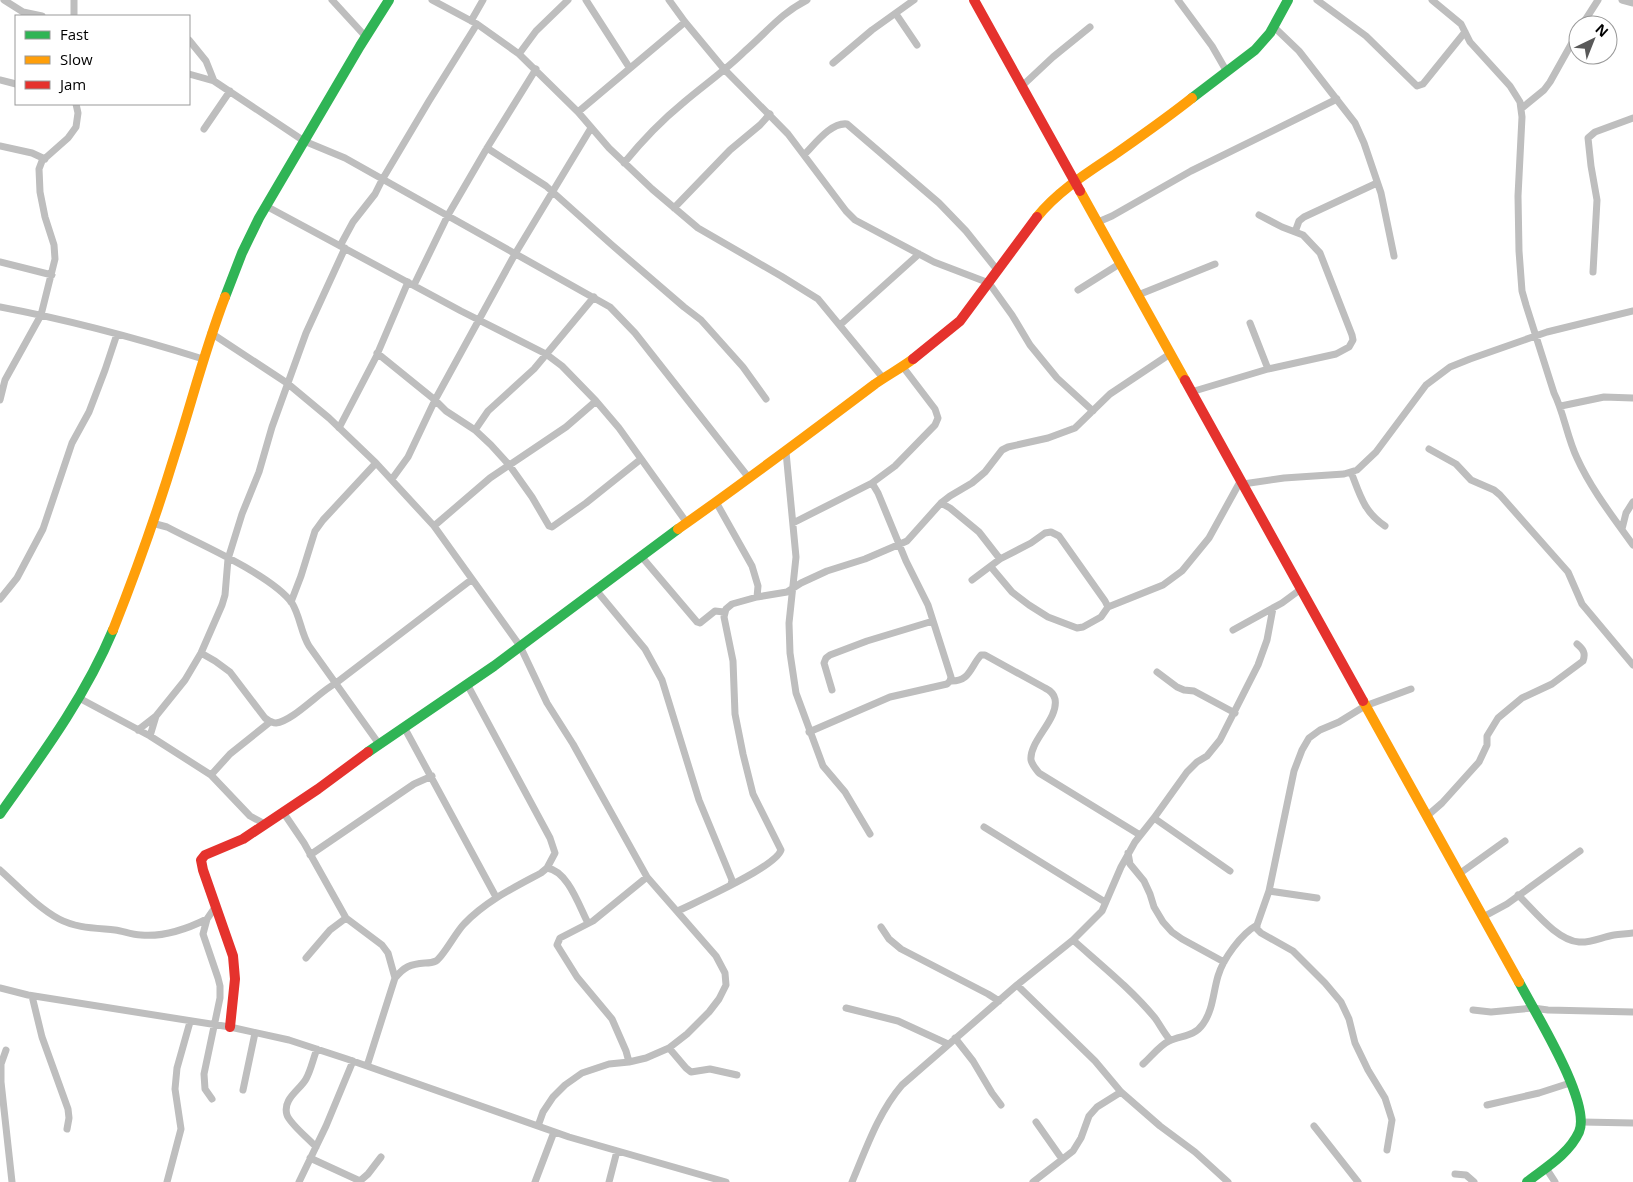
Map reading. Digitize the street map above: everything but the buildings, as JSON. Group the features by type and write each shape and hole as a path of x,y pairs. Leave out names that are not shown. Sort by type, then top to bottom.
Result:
{"street":[{"path":"4,0 23,12 37,15"},
{"path":"74,0 74,15"},
{"path":"332,0 366,37"},
{"path":"0,814 28,776 79,698 100,661 133,580 211,333 242,253 266,206 389,0"},
{"path":"432,0 474,22 519,54 578,112 624,163 698,228 818,299 884,378"},
{"path":"138,730 156,716 185,680 201,653 222,605 228,559 242,514 259,472 287,383 348,230 364,207 374,197 474,22 483,0"},
{"path":"519,54 536,31 568,0"},
{"path":"586,0 629,67"},
{"path":"669,0 724,69 788,134 846,211 855,220 934,262 989,284 1012,315 1030,345 1057,378 1093,410"},
{"path":"624,163 641,141 657,126 746,51 780,17 807,0"},
{"path":"833,63 914,0"},
{"path":"974,0 1559,1055 1580,1110 1582,1122 1578,1135 1561,1155 1528,1182"},
{"path":"1179,0 1212,46 1227,72"},
{"path":"230,1027 235,970 227,935 203,870 201,860 205,855 243,839 254,832 494,666 884,378 903,367 960,321 1046,206 1075,182 1153,128 1263,42 1288,0"},
{"path":"1317,0 1366,36 1417,86 1423,84 1465,32"},
{"path":"1432,0 1458,21 1470,42 1516,93 1522,108 1518,196 1522,291 1535,336 1554,393 1561,406 1576,456 1582,469 1633,545"},
{"path":"1588,15 1598,0"},
{"path":"1622,0 1633,2"},
{"path":"896,14 917,45"},
{"path":"578,112 629,67 685,22"},
{"path":"1274,26 1299,51 1351,117 1358,129 1384,206 1394,256"},
{"path":"1022,86 1090,27"},
{"path":"190,41 206,61 214,80"},
{"path":"1522,108 1544,90 1568,50"},
{"path":"339,428 411,284 448,215 536,69"},
{"path":"190,74 214,80 304,141 345,158 610,307 622,318 750,478"},
{"path":"0,80 15,84"},
{"path":"204,129 230,91"},
{"path":"1098,222 1191,171 1337,99"},
{"path":"0,400 5,380 41,315 55,259 54,245 45,217 40,192 39,169 45,159 68,138 76,127 78,113 76,105"},
{"path":"674,208 730,150 770,114"},
{"path":"1593,272 1597,200 1588,138 1595,132 1633,118"},
{"path":"804,155 834,126 840,123 847,124 939,203 966,231 998,271"},
{"path":"392,479 408,457 435,400 478,319 552,190 591,128"},
{"path":"0,146 17,148 45,159"},
{"path":"487,148 552,190 612,245 701,320 732,354 766,399"},
{"path":"1296,232 1299,221 1304,217 1377,183"},
{"path":"266,206 546,354 562,366 596,401 641,458 687,523"},
{"path":"1191,392 1268,369 1336,354 1348,347 1353,340 1320,253 1303,235 1259,215"},
{"path":"840,325 919,254"},
{"path":"0,262 52,275"},
{"path":"1078,290 1121,263"},
{"path":"1138,295 1215,264"},
{"path":"474,430 488,411 534,369 594,297"},
{"path":"0,307 41,315 146,341 203,359"},
{"path":"1242,482 1351,472 1362,467 1376,452 1419,393 1433,379 1450,367 1470,358 1535,336 1633,311"},
{"path":"1250,324 1268,369"},
{"path":"211,333 287,383 339,428 392,479 434,526 520,646 546,703 573,744 648,877 716,956 725,973 726,985 719,999 687,1034 669,1048 646,1058 598,1067 582,1073 565,1085 553,1097 543,1112 538,1126"},
{"path":"2,595 17,578 43,529 72,443 92,403 117,334"},
{"path":"377,353 446,411 474,430 491,445 510,466 552,528 641,458"},
{"path":"641,556 697,622 700,623 715,612 724,612 732,604 793,590 801,583 827,571 899,545 914,534 941,503 972,483 985,472 1002,450 1048,438 1076,428 1110,394 1170,354"},
{"path":"793,523 872,483 895,466 935,425 938,418 934,409 903,367"},
{"path":"1561,406 1604,397 1633,398"},
{"path":"434,526 490,478 574,421 596,401"},
{"path":"1429,449 1456,464 1471,480 1487,486 1500,495 1568,572 1582,604 1633,665"},
{"path":"786,452 796,557 789,623 792,672 796,693 823,766 845,792 870,834"},
{"path":"291,602 301,576 314,531 376,463"},
{"path":"1351,472 1364,504 1375,520 1385,526"},
{"path":"990,567 1012,592 1029,605 1048,617 1077,628 1083,627 1101,617 1108,607 1163,585 1182,570 1209,538 1242,482"},
{"path":"872,483 928,605 951,677 950,681"},
{"path":"716,502 752,566 758,586 757,597"},
{"path":"1622,529 1626,513 1633,502"},
{"path":"941,503 950,508 978,532 1000,559"},
{"path":"152,523 167,527 259,576 291,602 296,610 304,637 379,744"},
{"path":"972,580 1000,559 1031,543 1045,533 1051,532 1059,536 1108,607"},
{"path":"201,653 230,672 270,722 276,723 287,718 326,688 336,684 471,580"},
{"path":"1233,630 1273,608 1301,589"},
{"path":"596,590 645,649 662,680 699,800 723,862 730,875 731,884"},
{"path":"852,1182 877,1122 895,1094 948,1044 1097,918 1128,853 1140,835 1188,772 1197,762 1208,756 1220,740 1258,665 1273,608"},
{"path":"678,911 745,878 777,856 781,850 753,794 743,754 735,714 733,662 724,612"},
{"path":"832,690 824,663 830,655 867,641 933,621"},
{"path":"1427,816 1442,803 1479,762 1487,745 1487,736 1498,718 1522,698 1552,684 1583,661 1585,656 1583,650 1577,644"},
{"path":"809,732 890,697 947,684 950,681 960,681 977,659 984,655 1045,688 1055,699 1054,709 1033,749 1031,758 1032,764 1039,773 1140,835"},
{"path":"1157,672 1177,687 1194,691 1235,713"},
{"path":"367,1066 395,978 403,968 413,964 432,963 438,960 453,936 478,910 496,896 541,873 547,868 556,853 467,684"},
{"path":"1387,1150 1392,1132 1392,1120 1385,1098 1368,1070 1355,1043 1349,1019 1342,1002 1330,987 1293,951 1261,933 1257,929 1257,925 1269,891 1294,771 1302,750 1310,738 1320,730 1340,722 1365,706 1411,689"},
{"path":"79,698 150,736 211,775 250,816 265,824"},
{"path":"150,736 156,716"},
{"path":"211,775 230,754 270,722"},
{"path":"404,727 496,896"},
{"path":"310,855 414,784 432,776"},
{"path":"283,812 346,918 382,945 388,953 395,978"},
{"path":"250,816 254,832"},
{"path":"1154,818 1230,871"},
{"path":"984,827 1105,902"},
{"path":"1458,874 1505,841"},
{"path":"1483,917 1507,904 1580,851"},
{"path":"1128,853 1130,864 1144,881 1154,907 1167,927 1182,939 1224,962"},
{"path":"547,868 562,875 588,923"},
{"path":"0,870 45,910 59,919 74,924 152,936 190,928 207,919"},
{"path":"629,1062 612,1019 576,977 557,945 560,938 588,923 648,877"},
{"path":"1269,891 1317,898"},
{"path":"1518,895 1561,936 1571,940 1581,942 1633,933"},
{"path":"212,1099 204,1084 220,986 203,934 207,919 216,906"},
{"path":"306,958 330,930 346,918"},
{"path":"1143,1064 1170,1040 1197,1032 1204,1024 1209,1014 1218,976 1224,962 1244,935 1257,925"},
{"path":"881,927 901,949 999,1001"},
{"path":"190,928 203,934"},
{"path":"1073,940 1123,985 1155,1018 1170,1040"},
{"path":"392,963 403,968"},
{"path":"1017,985 1095,1061 1121,1092 1160,1126 1195,1152 1228,1182"},
{"path":"0,988 32,996 230,1027 289,1040 554,1132 711,1180 726,1182"},
{"path":"32,996 42,1037 68,1109 67,1128"},
{"path":"846,1008 898,1021 948,1044"},
{"path":"1473,1010 1491,1012 1532,1008 1633,1012"},
{"path":"167,1182 181,1129 175,1089 177,1068 190,1022"},
{"path":"243,1090 256,1033"},
{"path":"955,1038 973,1061 1001,1104"},
{"path":"669,1048 691,1072 710,1070 737,1076"},
{"path":"316,1147 289,1119 286,1113 291,1096 306,1078 317,1049"},
{"path":"6,1050 0,1064 12,1182"},
{"path":"299,1182 353,1061"},
{"path":"1487,1104 1540,1093 1570,1083"},
{"path":"1033,1182 1073,1151 1078,1144 1089,1116 1097,1107 1121,1092"},
{"path":"1036,1122 1062,1159"},
{"path":"1582,1122 1633,1123"},
{"path":"1314,1126 1358,1182"},
{"path":"535,1182 554,1132"},
{"path":"609,1182 616,1151"},
{"path":"310,1158 360,1181 381,1157"},
{"path":"1546,1168 1555,1182"},
{"path":"1454,1174 1466,1175 1474,1182"}],"traffic: fast":[{"path":"225,297 242,253 259,218 389,0"},
{"path":"1192,98 1255,50 1270,33 1288,0"},
{"path":"368,752 494,666 678,529"},
{"path":"0,814 62,725 102,655 113,630"},
{"path":"1519,982 1560,1057 1570,1079 1581,1118 1579,1132 1575,1140 1563,1154 1527,1182"}],"traffic: slow":[{"path":"1037,217 1073,183 1192,98"},
{"path":"1080,191 1185,380"},
{"path":"113,630 154,520 225,297"},
{"path":"678,529 875,384 913,359"},
{"path":"1363,701 1519,982"}],"traffic: jam":[{"path":"974,0 1080,191"},
{"path":"913,359 960,321 1037,217"},
{"path":"1185,380 1363,701"},
{"path":"230,1027 235,979 233,956 201,860 205,855 243,839 318,789 368,752"}]}
